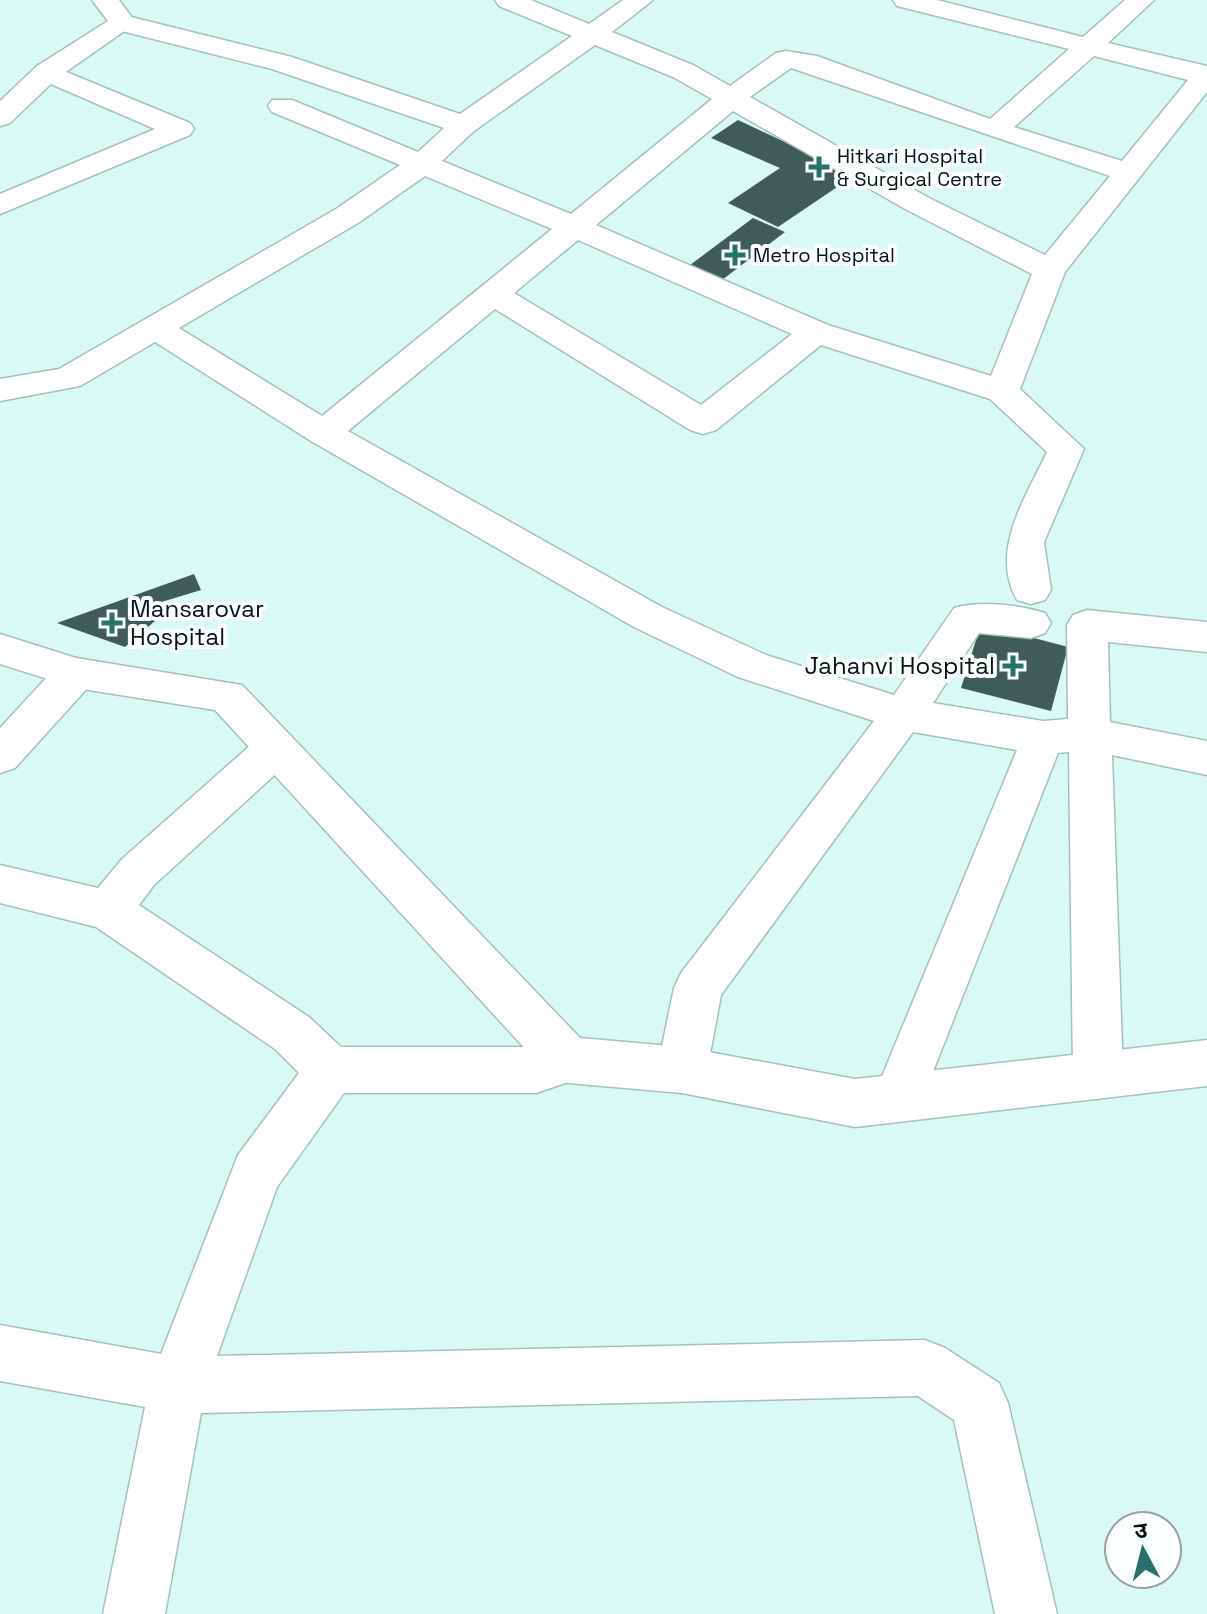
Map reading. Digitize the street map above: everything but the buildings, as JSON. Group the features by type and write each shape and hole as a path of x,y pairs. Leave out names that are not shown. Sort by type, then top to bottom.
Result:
{"street":[{"path":"105,0 123,23 282,63 464,125"},
{"path":"0,117 47,72 158,0"},
{"path":"508,0 683,71 918,204 1050,270"},
{"path":"0,390 68,378 347,216 423,163 464,125 640,0"},
{"path":"906,0 1206,75 1050,270 1002,391"},
{"path":"994,130 1089,46 1124,6"},
{"path":"324,433 577,228 731,98 786,59 807,62 994,130 1128,172"},
{"path":"0,205 180,129 47,72"},
{"path":"282,106 577,228 816,332 1002,391 1066,449 1025,542 1031,607"},
{"path":"494,295 703,422 816,332"},
{"path":"153,326 324,433 648,617 752,666 903,714 1043,738 1088,734 1207,758"},
{"path":"682,1070 698,988 903,714 968,618 1031,607 1054,588 1081,609 1087,625 1098,1076"},
{"path":"1087,625 1207,637"},
{"path":"0,649 76,673 227,696 568,1060"},
{"path":"0,756 76,673"},
{"path":"898,1098 1043,738"},
{"path":"108,910 138,872 276,748"},
{"path":"0,884 108,910 292,1033 331,1070 536,1070 568,1060 682,1070 855,1103 1207,1063"},
{"path":"134,1614 178,1385 256,1173 331,1070"},
{"path":"0,1353 178,1385 925,1368 979,1403 1026,1614"}],"place":[{"name":"Hitkari Hospital & Surgical Centre","path":"819,167"},
{"name":"Metro Hospital","path":"735,255"},
{"name":"Mansarovar Hospital","path":"112,623"},
{"name":"Jahanvi Hospital","path":"1013,666"}]}
